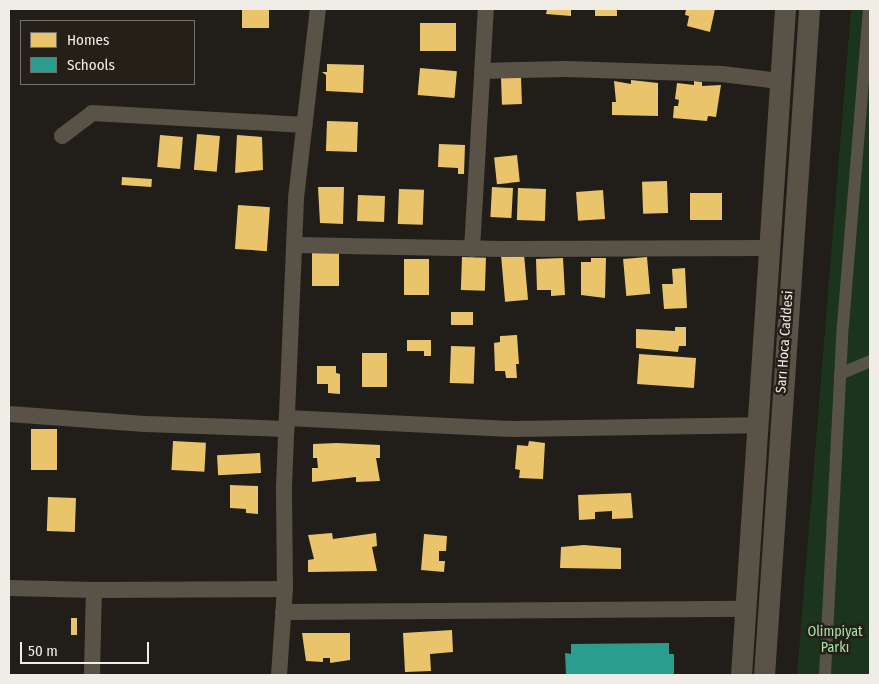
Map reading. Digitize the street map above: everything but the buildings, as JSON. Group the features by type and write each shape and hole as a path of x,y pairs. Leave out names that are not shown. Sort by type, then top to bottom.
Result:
{"street":[{"path":"279,675 285,589 286,423 294,245 318,9"},
{"path":"472,249 486,9"},
{"name":"Sarı Hoca Caddesi","path":"742,675 767,248 785,9"},
{"name":"Sarı Hoca Caddesi","path":"764,675 809,9"},
{"path":"825,675 840,374 868,9"},
{"path":"482,71 566,68 722,74 779,81"},
{"path":"62,136 92,113 305,125"},
{"path":"294,245 472,249 767,248"},
{"path":"840,374 870,361"},
{"path":"9,414 145,424 286,423 514,429 756,425"},
{"path":"9,588 94,590 285,589"},
{"path":"92,675 94,590"},
{"path":"283,612 745,610"}],"green space":[{"name":"Olimpiyat Parkı","path":"851,9 870,9 870,675 797,675"}]}
